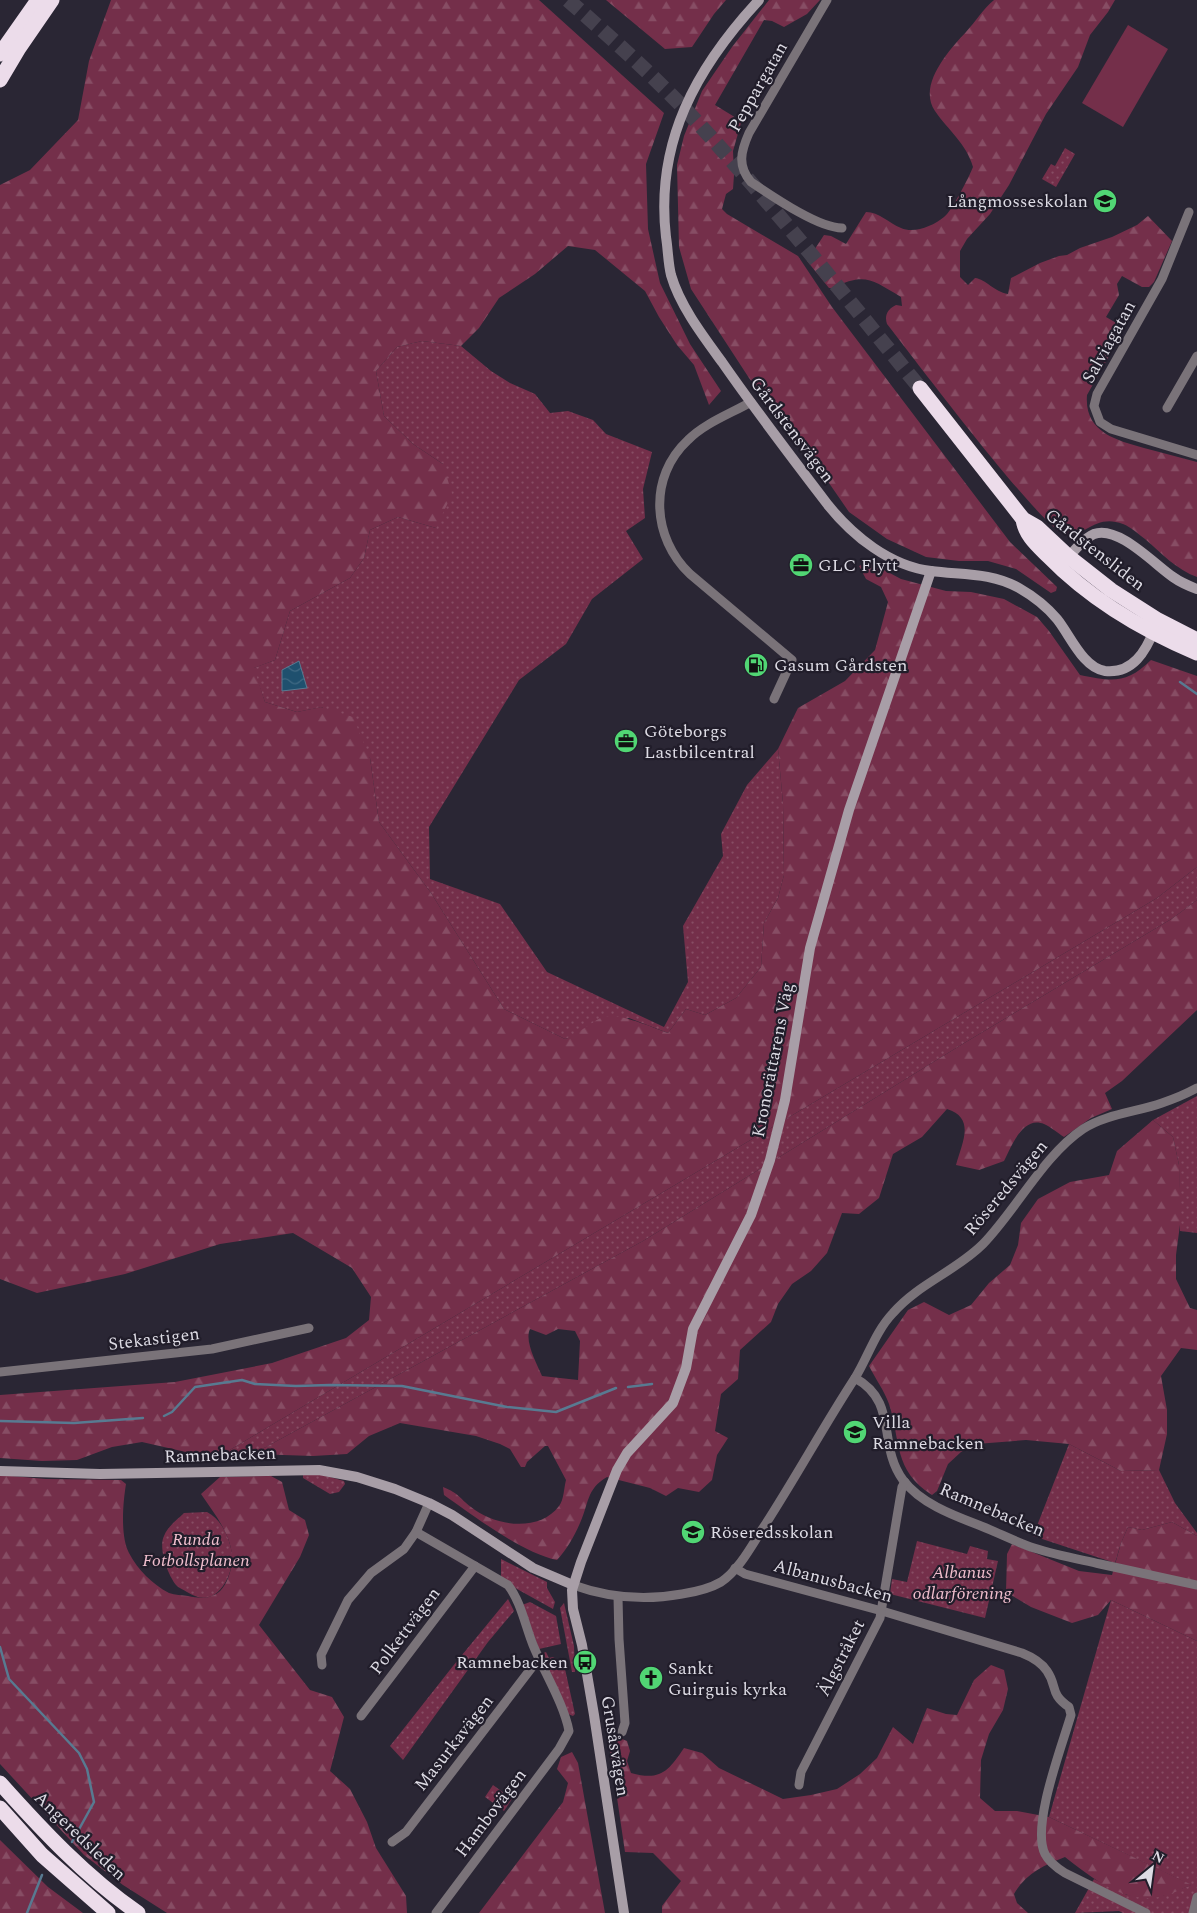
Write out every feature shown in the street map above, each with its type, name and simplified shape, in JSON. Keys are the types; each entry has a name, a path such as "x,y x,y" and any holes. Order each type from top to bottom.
{"highway":[{"path":"0,54 38,0"},
{"path":"0,80 19,48 52,0"},
{"name":"Gårdstensliden","path":"920,388 1022,520 1037,527 1064,562 1111,590 1156,626 1197,653"},
{"name":"Gårdstensliden","path":"1156,626 1197,640"},
{"name":"Angeredsleden","path":"0,1783 51,1838 118,1899 138,1913"},
{"path":"0,1808 42,1855 108,1913"}],"street":[{"name":"Gårdstensvägen","path":"759,0 723,42 691,92 668,155 664,199 671,274 679,294 702,334 843,524 863,540 894,559 910,566 930,571 983,575 1000,579 1018,587 1057,619 1090,664 1104,671 1124,669 1132,665 1145,652 1156,626"},
{"name":"Peppargatan","path":"827,0 749,133 741,157 745,175 751,182 820,223 832,228 842,228"},
{"name":"Salviagatan","path":"1189,212 1162,279 1097,394 1094,406 1100,422 1111,429 1197,455"},
{"path":"1167,408 1197,356"},
{"path":"751,402 702,429 675,454 662,487 660,517 670,550 684,569 792,660 774,699"},
{"path":"1064,562 1089,537 1096,533 1108,532 1121,537 1174,578 1197,589"},
{"name":"Kronorättarens Väg","path":"573,1584 617,1470 627,1453 673,1403 686,1368 694,1328 751,1215 770,1160 785,1100 810,948 849,810 930,571"},
{"name":"Röseredsvägen","path":"855,1378 873,1341 893,1312 919,1289 951,1270 984,1243 1061,1148 1077,1133 1092,1124 1161,1104 1197,1088"},
{"name":"Stekastigen","path":"0,1372 212,1349 309,1328"},
{"name":"Ramnebacken","path":"0,1471 100,1474 319,1470 357,1477 395,1489 429,1503 452,1515 533,1568 573,1584 618,1597 637,1599 665,1597 704,1590 723,1581 736,1568 784,1495 855,1378 867,1385 879,1399 892,1462 905,1482 917,1494 936,1507 1033,1548 1197,1585"},
{"name":"Älgstråket","path":"799,1785 801,1772 882,1611 899,1503 902,1487 905,1482"},
{"path":"322,1665 321,1655 351,1595 371,1573 404,1549 416,1532 429,1503"},
{"path":"416,1532 508,1585 514,1593 540,1661"},
{"name":"Polkettvägen","path":"361,1716 475,1566"},
{"name":"Albanusbacken","path":"736,1568 745,1574 882,1611 1022,1653 1043,1666 1048,1672 1055,1693 1069,1707 1071,1715 1043,1810 1040,1828 1044,1854 1065,1873 1146,1913"},
{"name":"Grusåsvägen","path":"573,1584 573,1609 582,1645 591,1698 624,1913"},
{"path":"618,1597 625,1723 622,1732"},
{"name":"Hambovägen","path":"436,1913 560,1749 569,1731 540,1661"},
{"name":"Masurkavägen","path":"392,1842 406,1832 533,1666 540,1661"},
{"path":"1193,1913 1197,1897"}],"green space":[{"path":"111,0 539,0 664,113 646,164 648,229 660,283 690,344 721,391 709,405 694,365 677,345 645,291 595,250 568,246 535,274 499,298 479,328 461,346 422,341 397,347 376,371 384,416 413,444 443,464 452,494 436,528 398,517 370,530 364,558 350,578 290,611 275,660 254,668 265,702 297,712 321,707 353,717 370,758 379,822 431,893 504,1009 565,1039 599,1019 610,1016 636,1021 668,1033 686,1009 705,1015 736,998 761,967 764,923 778,898 784,875 783,803 778,749 798,708 845,681 875,650 888,602 881,587 866,579 859,566 869,562 901,579 946,591 971,592 1004,599 1037,617 1080,675 1101,679 1118,679 1134,674 1151,660 1197,676 1197,867 1157,898 223,1454 199,1455 142,1442 112,1447 77,1460 42,1461 0,1458 0,1395 175,1382 272,1363 346,1338 369,1320 371,1297 352,1268 293,1233 220,1244 125,1274 37,1293 0,1279 0,185 30,170 78,120 89,61"},
{"path":"606,0 726,0 714,14 692,47 665,49"},
{"path":"769,0 820,0 807,14 784,27 772,21 764,20 715,105 741,123 733,151 733,189 726,194 722,209 727,214 798,256 832,307 1010,542 1057,587 1056,591 1051,593 1016,569 988,561 959,561 926,557 887,539 849,512 820,470 749,378 691,289 679,247 677,165 684,136 702,91 732,47"},
{"path":"994,0 1115,0 1090,35 1078,67 1046,114 1009,185 990,214 967,239 960,251 960,277 968,285 975,278 998,291 1008,294 1011,278 1040,263 1067,255 1080,248 1112,237 1137,225 1148,216 1172,241 1154,282 1149,287 1142,287 1122,276 1117,284 1119,295 1106,317 1125,328 1087,395 1087,408 1096,426 1123,442 1197,462 1197,577 1176,566 1145,539 1123,524 1105,521 1072,535 1066,535 1053,526 1005,474 887,324 886,315 889,310 896,305 902,306 901,297 875,282 861,279 829,288 807,261 824,235 831,236 846,244 866,212 880,216 906,230 917,230 944,217 951,209 973,167 966,151 935,111 931,101 930,90 933,79 944,58"},
{"path":"1128,25 1168,49 1123,127 1082,103"},
{"path":"1065,148 1075,154 1056,187 1042,179 1051,164 1055,166"},
{"path":"422,341 461,346 491,371 510,383 535,394 550,413 568,411 593,420 606,434 652,452 643,489 645,518 626,531 643,559 592,599 566,644 519,680 429,827 430,879 500,904 547,972 664,1027 688,982 683,926 723,856 721,834 747,785 778,749 783,803 784,875 778,898 764,923 761,967 736,998 705,1015 686,1009 668,1033 629,1018 565,1039 504,1009 431,893 379,822 370,758 322,707 297,712 265,702 253,668 275,660 290,611 350,578 364,558 370,530 398,517 436,528 443,464 413,444 384,416 376,371 397,347"},
{"path":"1197,867 1197,900 1173,918 961,1045 643,1241 253,1454 223,1454 1157,898"},
{"path":"1197,900 1197,1010 1122,1081 1105,1093 1112,1109 1091,1118 1064,1137 1052,1128 1037,1122 1024,1128 1014,1141 1004,1161 979,1170 956,1165 965,1132 964,1125 956,1113 947,1109 922,1137 893,1154 879,1198 859,1214 842,1213 827,1253 811,1271 792,1284 778,1304 771,1322 740,1350 738,1379 721,1394 715,1431 728,1438 717,1455 712,1480 699,1492 678,1488 666,1496 650,1488 607,1477 595,1487 589,1497 575,1533 557,1560 529,1550 499,1533 444,1495 443,1487 449,1489 481,1514 492,1519 516,1524 540,1520 550,1515 561,1503 566,1480 548,1446 545,1446 527,1462 525,1467 521,1467 510,1449 500,1444 476,1436 400,1423 369,1436 347,1454 313,1456 253,1454 643,1241 961,1045 1173,918","holes":["530,1329 546,1335 558,1329 575,1331 580,1341 578,1380 542,1376 532,1352 529,1340"]},
{"path":"1197,1096 1197,1233 1180,1231 1179,1165 1173,1137 1153,1120"},
{"path":"1153,1120 1173,1137 1179,1165 1181,1217 1176,1255 1176,1279 1190,1308 1197,1310 1197,1350 1181,1348 1161,1376 1167,1410 1167,1434 1159,1470 1121,1471 1069,1444 1026,1440 976,1444 961,1452 948,1464 937,1491 932,1495 919,1485 904,1465 889,1404 869,1366 908,1310 924,1302 949,1315 971,1305 989,1283 1010,1265 1018,1245 1021,1223 1038,1199 1070,1182 1109,1175 1117,1151"},
{"path":"1069,1444 1121,1471 1159,1470 1175,1503 1197,1533 1197,1536 1172,1522 1142,1530 1128,1527 1115,1563 1033,1536"},
{"path":"0,1475 46,1479 121,1480 126,1484 123,1509 124,1538 129,1553 141,1571 151,1581 169,1593 201,1598 219,1592 226,1583 230,1572 232,1555 224,1530 201,1494 220,1477 271,1476 282,1482 289,1510 305,1520 309,1535 300,1557 259,1625 310,1690 332,1697 344,1717 330,1771 350,1789 367,1822 376,1848 406,1896 407,1913 167,1913 123,1885 84,1855 0,1764"},
{"path":"303,1475 323,1475 344,1481 345,1484 339,1492 330,1494 303,1478"},
{"name":"Runda Fotbollsplanen","path":"207,1512 221,1524 227,1535 231,1547 232,1561 225,1583 213,1596 203,1598 178,1587 167,1569 162,1541 168,1529 184,1513"},
{"path":"1172,1522 1197,1536 1197,1641 1111,1600 1098,1615 1072,1623 1031,1607 1006,1592 1007,1554 1012,1544 1079,1571 1112,1575 1121,1543 1128,1527 1142,1530"},
{"name":"Albanus odlarförening","path":"917,1541 967,1554 970,1546 988,1551 987,1559 998,1561 985,1618 890,1594 892,1579 907,1582"},
{"path":"501,1559 547,1582 547,1588 555,1602 553,1609 517,1589 501,1577"},
{"path":"508,1599 514,1611 488,1642 403,1760 390,1746"},
{"path":"1111,1600 1197,1641 1197,1913 1123,1913 1119,1911 1075,1913 1094,1879 1127,1895 1162,1896 1191,1885 1049,1817"},
{"path":"530,1602 556,1616 561,1644 539,1649 522,1605"},
{"path":"564,1603 574,1646 575,1672 572,1672 560,1608"},
{"path":"546,1652 549,1658 553,1657 563,1660 575,1714 573,1716 568,1714 541,1654"},
{"path":"991,1665 1004,1670 1008,1689 1003,1710 989,1734 981,1760 980,1798 995,1811 1017,1811 1049,1817 1192,1885 1163,1896 1150,1898 1136,1897 1123,1894 1098,1881 1065,1857 1036,1871 1018,1887 1014,1894 1017,1903 1028,1913 662,1913 662,1906 681,1881 653,1853 625,1852 610,1750 617,1737 627,1741 630,1751 627,1761 631,1773 649,1776 656,1775 668,1769 684,1748 702,1753 719,1768 783,1799 811,1795 837,1789 860,1774 877,1758 893,1727 913,1744 927,1708 946,1714 957,1715 974,1680"},
{"path":"572,1752 578,1763 605,1913 479,1913 563,1802 568,1783 557,1769 561,1757"},
{"path":"493,1785 512,1799 504,1811 485,1797"},
{"path":"0,1840 48,1887 83,1913 0,1913"}],"water":[{"path":"299,661 307,688 282,691 282,670"}],"waterway":[{"path":"1180,682 1197,694"},
{"path":"164,1416 172,1412 195,1387 242,1380 255,1384 296,1386 402,1386 507,1407 556,1412 616,1388"},
{"path":"628,1387 652,1384"},
{"path":"0,1421 74,1423 143,1418"},
{"path":"0,1647 9,1679 79,1753 87,1769 94,1802 72,1842"},
{"path":"27,1913 42,1875"}],"tunnel":[{"path":"568,0 622,48 691,115 788,227 920,388"}],"place":[{"name":"Långmosseskolan","path":"1105,201"},
{"name":"GLC Flytt","path":"801,565"},
{"name":"Gasum Gårdsten","path":"756,665"},
{"name":"Göteborgs Lastbilcentral","path":"626,741"},
{"name":"Villa Ramnebacken","path":"855,1432"},
{"name":"Röseredsskolan","path":"693,1532"},
{"name":"Ramnebacken","path":"585,1662"},
{"name":"Sankt Guirguis kyrka","path":"651,1678"}]}
